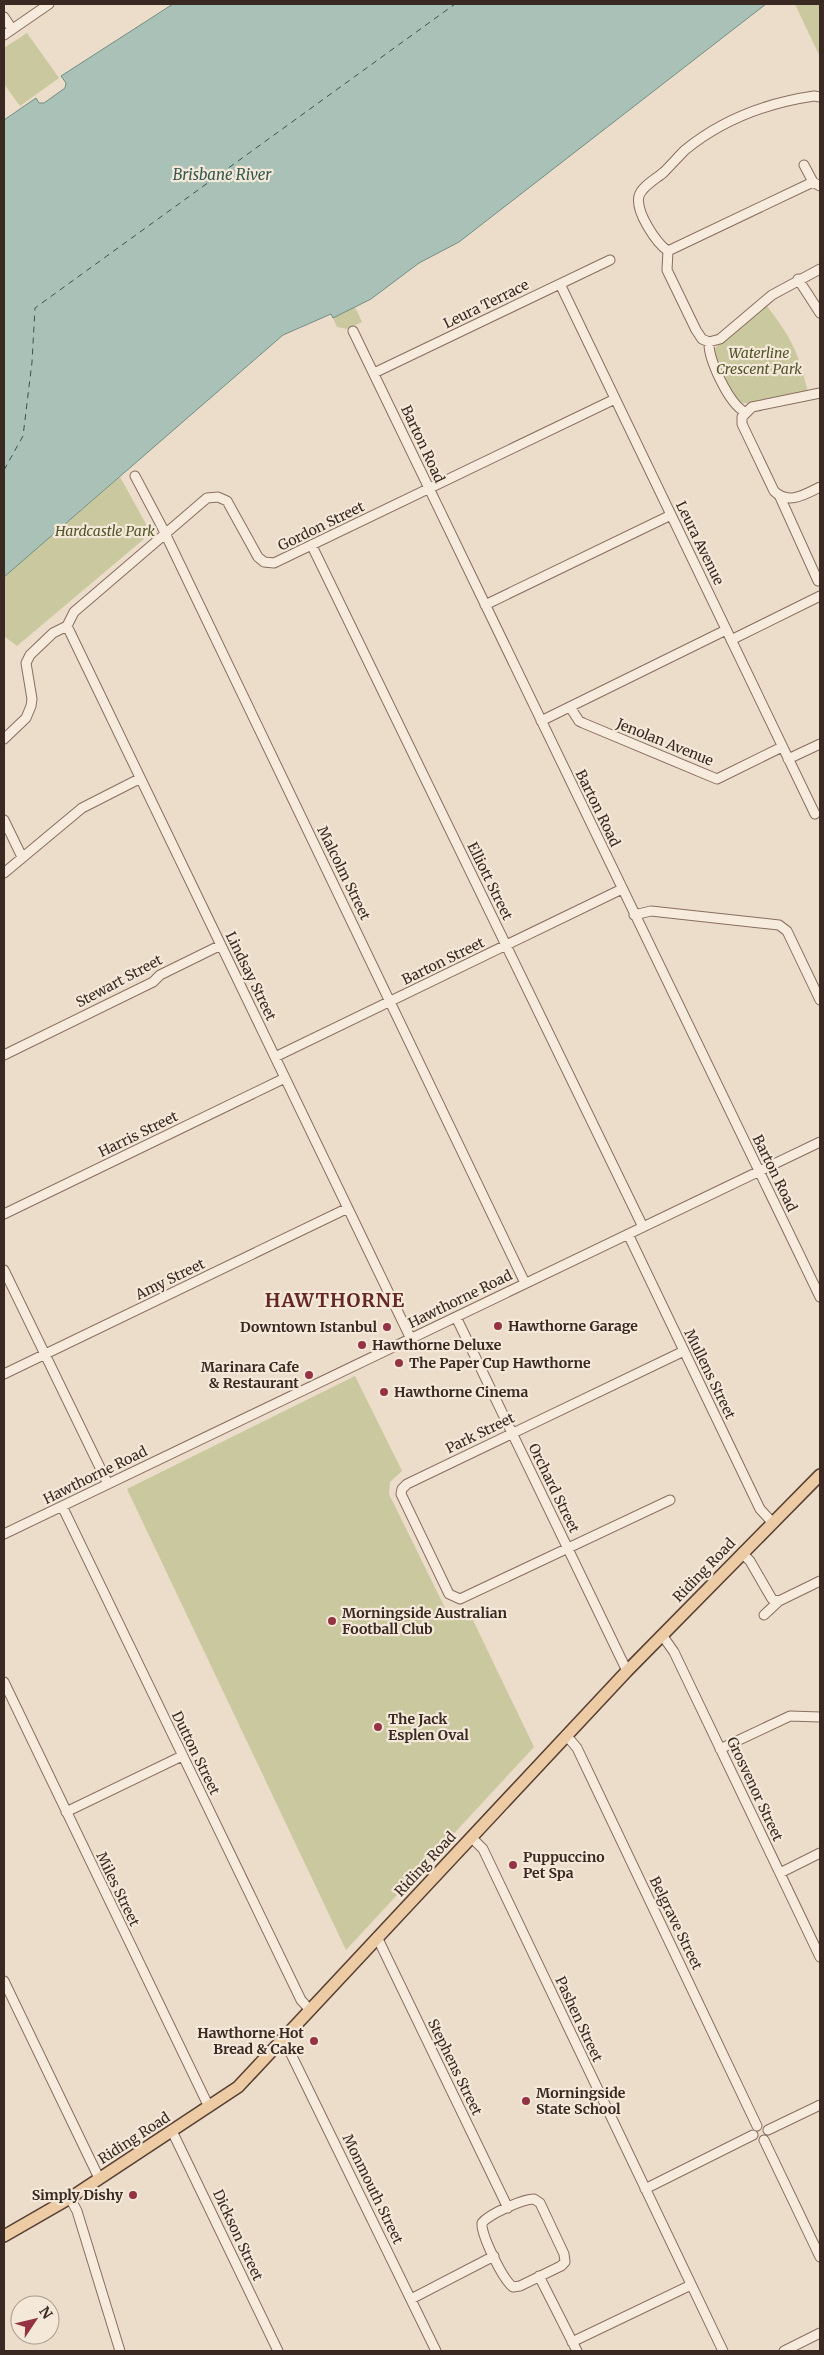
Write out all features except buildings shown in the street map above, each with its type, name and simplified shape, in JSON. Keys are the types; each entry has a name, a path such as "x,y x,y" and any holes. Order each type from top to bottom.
{"main road":[{"name":"Riding Road","path":"4,2236 70,2198 238,2087 566,1735 820,1475"},
{"name":"Riding Road","path":"4,2229 16,2229"}],"street":[{"path":"4,35 49,4"},
{"path":"4,17 12,29"},
{"path":"820,97 814,96 789,100 738,116 710,131 647,186 640,194 638,201 655,239 668,252 667,270 696,330 702,339 709,342 720,339 772,295 798,279 820,269"},
{"path":"668,252 816,184 804,165"},
{"name":"Leura Terrace","path":"374,373 610,260"},
{"path":"798,279 820,313"},
{"name":"Leura Avenue","path":"560,284 814,814"},
{"name":"Barton Road","path":"353,331 820,1296"},
{"path":"709,342 710,356 733,403 745,412"},
{"path":"818,581 780,497 774,491 742,424 742,417 752,407 820,393"},
{"name":"Gordon Street","path":"4,739 26,718 31,706 32,699 26,663 30,655 53,633 67,626 74,612 207,498 218,497 230,504 255,552 264,562 279,562 615,399"},
{"name":"Malcolm Street","path":"135,476 165,534 525,1284"},
{"path":"780,497 789,499 802,496 820,487"},
{"path":"485,605 671,516"},
{"name":"Elliott Street","path":"312,546 643,1227"},
{"path":"731,640 820,596"},
{"name":"Lindsay Street","path":"67,626 410,1339"},
{"path":"541,720 726,630"},
{"name":"Jenolan Avenue","path":"570,707 583,723 717,778 782,747"},
{"path":"788,759 820,744"},
{"path":"4,873 82,808 140,779"},
{"path":"4,820 22,857"},
{"name":"Barton Street","path":"275,1057 622,889"},
{"path":"634,915 651,910 779,925 787,931 820,1000"},
{"name":"Stewart Street","path":"4,1055 153,982 160,975 221,945"},
{"name":"Harris Street","path":"4,1214 285,1078"},
{"name":"Hawthorne Road","path":"4,1534 820,1142"},
{"name":"Amy Street","path":"4,1374 348,1208"},
{"name":"Mullens Street","path":"628,1234 760,1509 772,1522"},
{"path":"4,1270 108,1484"},
{"name":"Orchard Street","path":"456,1317 627,1671"},
{"name":"Park Street","path":"568,1549 466,1598 456,1598 448,1594 402,1494 402,1489 407,1484 684,1351"},
{"path":"568,1549 670,1500"},
{"name":"Dutton Street","path":"62,1506 301,2000 310,2010"},
{"path":"742,1553 750,1561 767,1595 779,1601"},
{"path":"764,1615 779,1601 820,1581"},
{"name":"Grosvenor Street","path":"662,1635 674,1652 820,1957"},
{"name":"Miles Street","path":"4,1682 208,2107"},
{"path":"720,1749 790,1716 820,1717"},
{"name":"Belgrave Street","path":"566,1735 577,1748 758,2126"},
{"path":"66,1812 182,1756"},
{"name":"Pashen Street","path":"471,1837 483,1849 645,2190 724,2351"},
{"path":"780,1873 820,1853"},
{"name":"Stephens Street","path":"378,1937 508,2208"},
{"path":"4,1981 100,2178"},
{"name":"Monmouth Street","path":"280,2042 291,2054 436,2351"},
{"path":"768,2130 820,2105"},
{"path":"645,2190 753,2135 753,2131 758,2126 762,2125 768,2130"},
{"path":"764,2140 768,2137 768,2130"},
{"name":"Dickson Street","path":"172,2131 278,2351"},
{"path":"753,2135 759,2140 764,2140"},
{"path":"764,2140 820,2257"},
{"path":"70,2198 77,2211 120,2351"},
{"path":"531,2199 538,2201 564,2254 564,2265 520,2286 513,2287 506,2280 494,2256 484,2233 482,2223 488,2217 531,2199"},
{"path":"411,2299 494,2256"},
{"path":"540,2276 576,2351"},
{"path":"572,2342 691,2285"},
{"path":"784,2351 820,2333"}],"green space":[{"path":"795,4 820,4 820,57"},
{"path":"27,33 59,78 20,106 4,84 4,48"},
{"name":"Waterline Crescent Park","path":"766,305 793,346 808,392 749,404 735,401 712,353 716,347"},
{"path":"355,307 362,322 347,329 337,327 333,318"},
{"name":"Hardcastle Park","path":"120,477 151,533 17,646 4,636 4,577"},
{"path":"355,1376 402,1471 390,1482 389,1494 446,1610 461,1616 470,1614 534,1747 346,1950 127,1489"}],"water":[{"name":"Brisbane River","path":"173,4 766,4 459,242 419,263 371,299 333,318 331,314 283,335 4,577 4,120 36,98 39,103 44,103 65,88 66,83 61,76"}],"ferry route":[{"path":"4,470 23,436 32,362 35,308 455,4"}],"place":[{"name":"Hawthorne Garage","path":"498,1326"},
{"name":"Downtown Istanbul","path":"387,1327"},
{"name":"Hawthorne Deluxe","path":"362,1345"},
{"name":"The Paper Cup Hawthorne","path":"399,1363"},
{"name":"Marinara Cafe & Restaurant","path":"309,1375"},
{"name":"Hawthorne Cinema","path":"384,1392"},
{"name":"Morningside Australian Football Club","path":"332,1621"},
{"name":"The Jack Esplen Oval","path":"378,1727"},
{"name":"Puppuccino Pet Spa","path":"513,1865"},
{"name":"Hawthorne Hot Bread & Cake","path":"314,2041"},
{"name":"Morningside State School","path":"526,2101"},
{"name":"Simply Dishy","path":"133,2195"}],"district":[{"name":"HAWTHORNE","path":"335,1300"}]}
